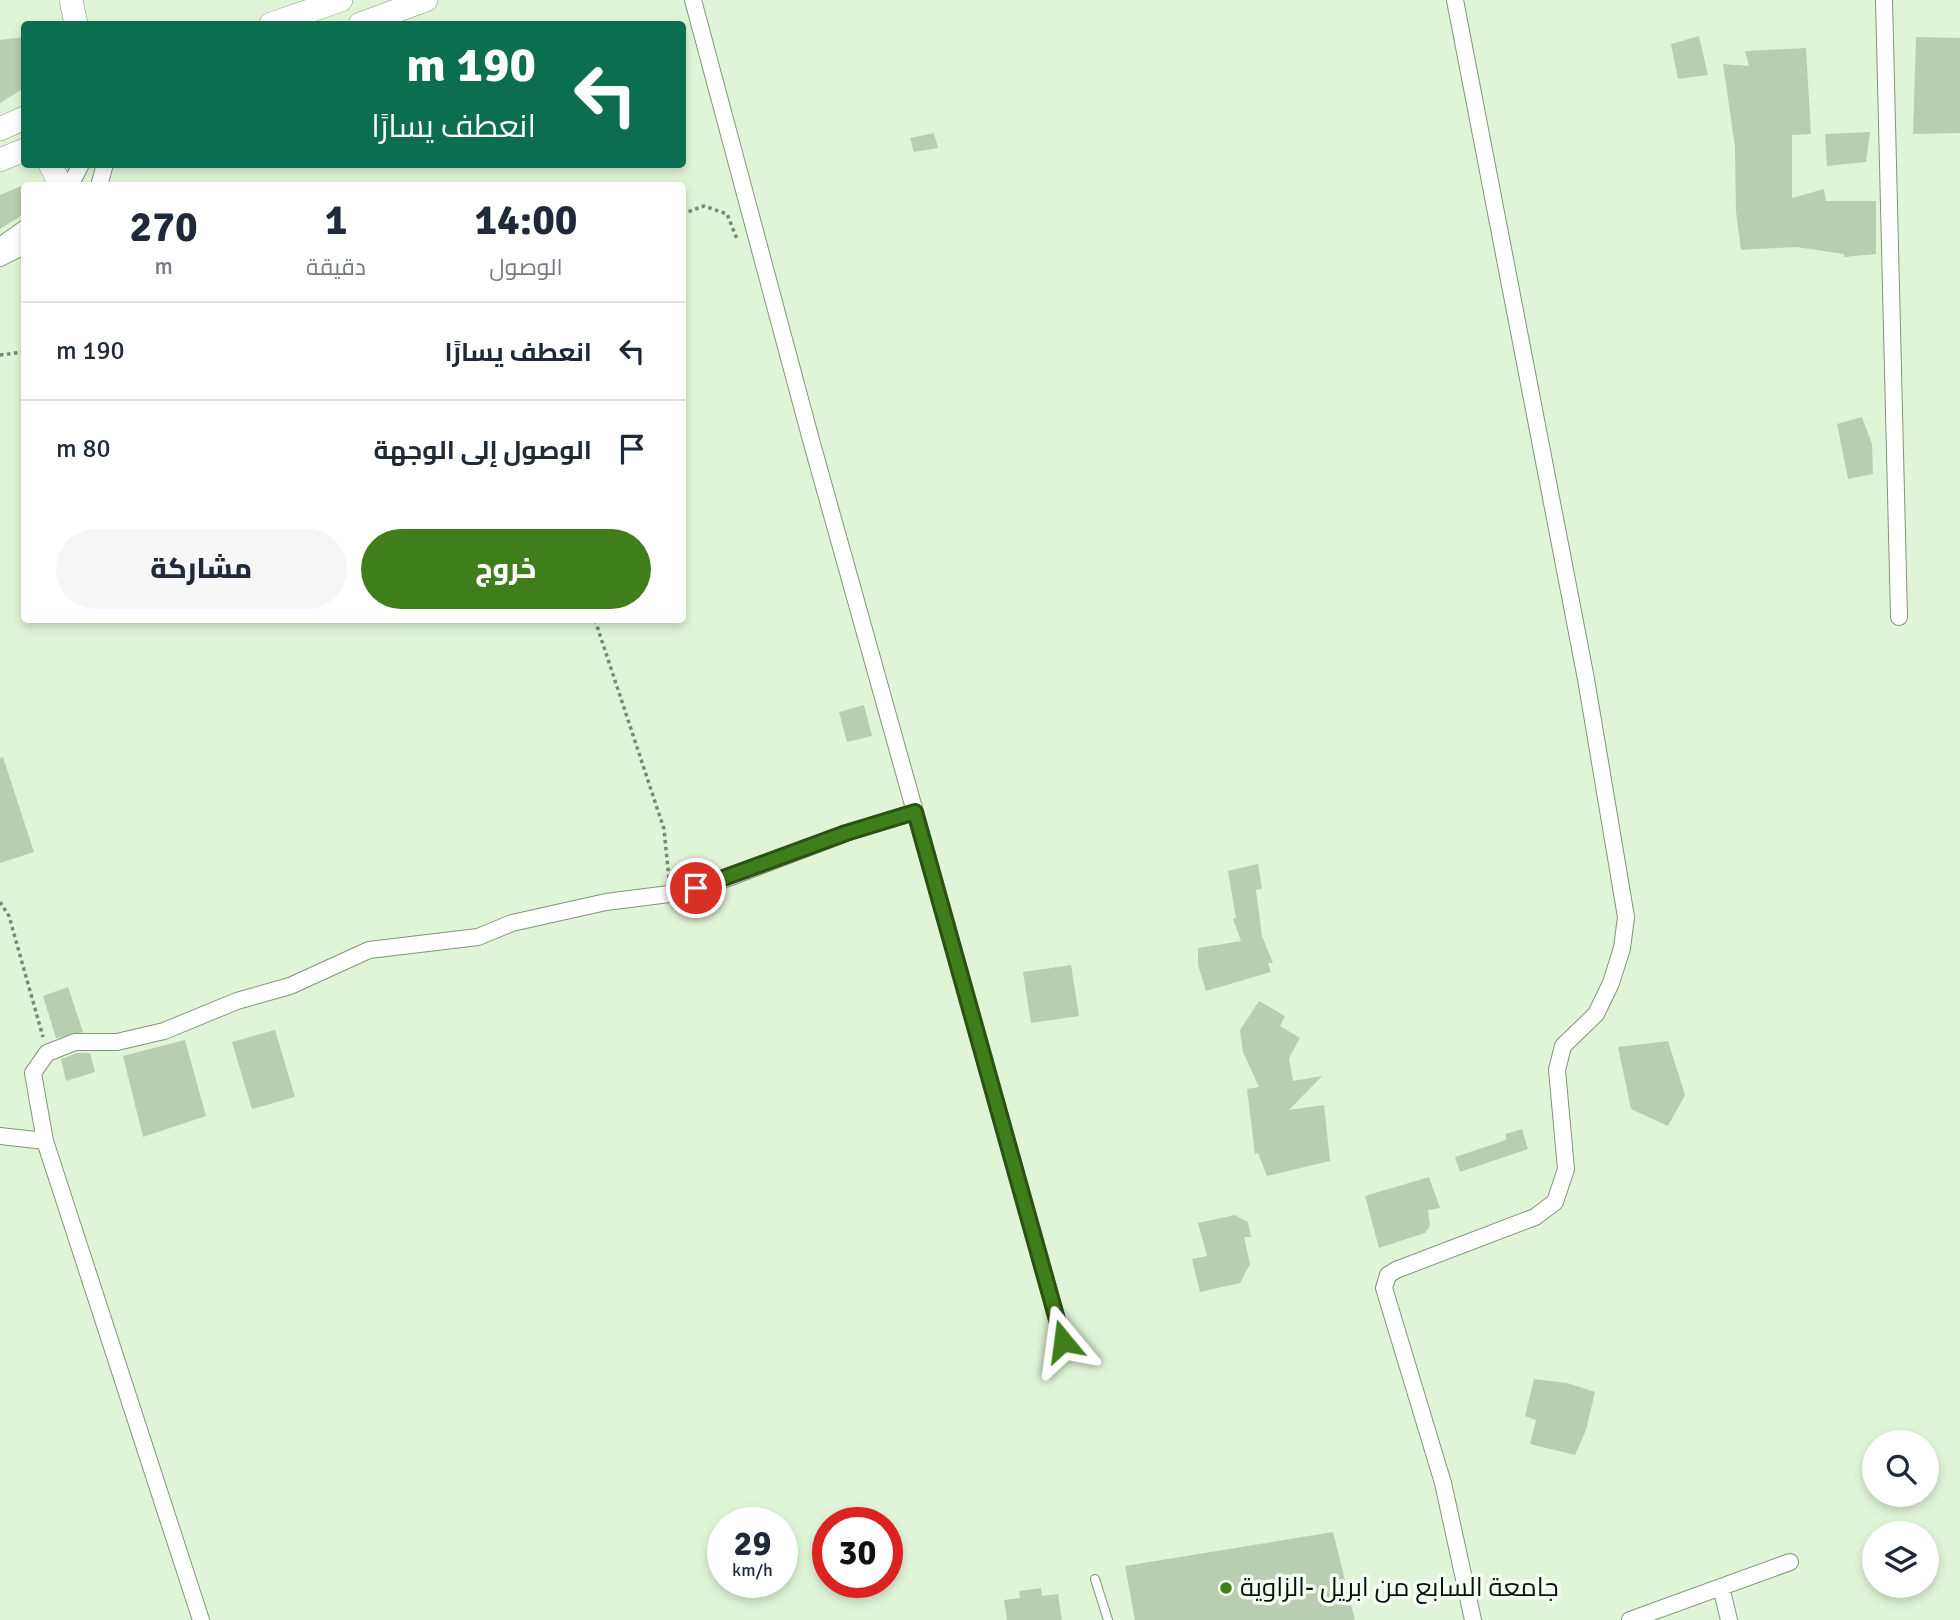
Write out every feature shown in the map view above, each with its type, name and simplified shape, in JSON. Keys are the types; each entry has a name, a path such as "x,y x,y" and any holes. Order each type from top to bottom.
{"street":[{"path":"71,0 75,21"},
{"path":"280,21 341,0"},
{"path":"368,21 426,0"},
{"path":"693,0 1063,1341"},
{"path":"1455,0 1586,679 1626,917 1622,948 1611,983 1596,1014 1563,1046 1557,1070 1566,1169 1555,1202 1535,1217 1396,1270 1388,1275 1384,1288 1443,1483 1473,1620"},
{"path":"1884,0 1899,617"},
{"path":"0,129 21,119"},
{"path":"0,160 21,151"},
{"path":"0,246 21,231"},
{"path":"0,258 21,248"},
{"path":"201,1620 45,1141 33,1073 47,1053 75,1042 117,1042 164,1031 237,1001 290,986 369,950 478,937 512,923 606,902 668,894 715,883 846,833 915,812"},
{"path":"0,1136 45,1141"},
{"path":"1630,1620 1790,1562"},
{"path":"1721,1587 1729,1620"}],"lane":[{"path":"1095,1579 1108,1620"}],"path":[{"path":"686,213 704,206 727,214 737,239"},
{"path":"0,355 21,352"},
{"path":"596,623 664,829 670,870 668,894"},
{"path":"0,902 9,915 47,1053"}],"building":[{"path":"1699,36 1708,75 1678,79 1671,44"},
{"path":"21,37 21,90 0,103 0,40"},
{"path":"1916,37 1960,38 1960,133 1913,134"},
{"path":"1806,48 1811,134 1792,135 1792,198 1824,189 1826,201 1876,201 1876,254 1844,257 1844,254 1796,247 1741,250 1736,212 1735,147 1723,64 1749,66 1745,51"},
{"path":"1870,132 1866,162 1827,166 1825,134"},
{"path":"934,133 938,148 914,152 910,138"},
{"path":"21,186 21,216 0,229 0,195"},
{"path":"1862,417 1872,444 1873,474 1848,479 1837,424"},
{"path":"864,705 872,736 847,742 839,712"},
{"path":"3,757 34,852 0,863 0,758"},
{"path":"1258,864 1262,889 1256,890 1262,936 1273,963 1268,963 1271,972 1206,991 1198,965 1198,948 1241,941 1233,919 1236,918 1228,871"},
{"path":"1071,965 1079,1016 1031,1023 1023,972"},
{"path":"68,987 83,1032 56,1038 43,996"},
{"path":"1259,1001 1285,1016 1280,1026 1300,1038 1289,1058 1293,1081 1322,1076 1289,1110 1324,1105 1330,1161 1267,1176 1258,1153 1255,1154 1247,1089 1259,1087 1243,1052 1240,1030"},
{"path":"275,1030 295,1097 252,1109 232,1042"},
{"path":"185,1040 206,1116 143,1137 123,1056"},
{"path":"1668,1041 1685,1095 1668,1126 1631,1109 1618,1047"},
{"path":"77,1053 90,1053 95,1072 66,1081 61,1059"},
{"path":"1522,1129 1528,1149 1460,1172 1455,1157 1506,1140 1506,1134"},
{"path":"1429,1177 1440,1208 1428,1210 1430,1226 1425,1233 1379,1248 1365,1196"},
{"path":"1235,1215 1248,1222 1251,1237 1244,1237 1250,1264 1240,1283 1200,1292 1192,1259 1207,1256 1198,1223"},
{"path":"1534,1379 1567,1383 1595,1392 1586,1430 1575,1455 1530,1444 1536,1420 1525,1416"},
{"path":"1333,1532 1355,1620 1135,1620 1125,1566"},
{"path":"1041,1588 1042,1596 1058,1594 1062,1620 1007,1620 1004,1600 1020,1598 1019,1591"}],"place":[{"name":"جامعة السابع من ابريل -الزاوية","path":"1226,1588"}],"route":[{"path":"696,888 846,833 915,812 1063,1341"}]}
